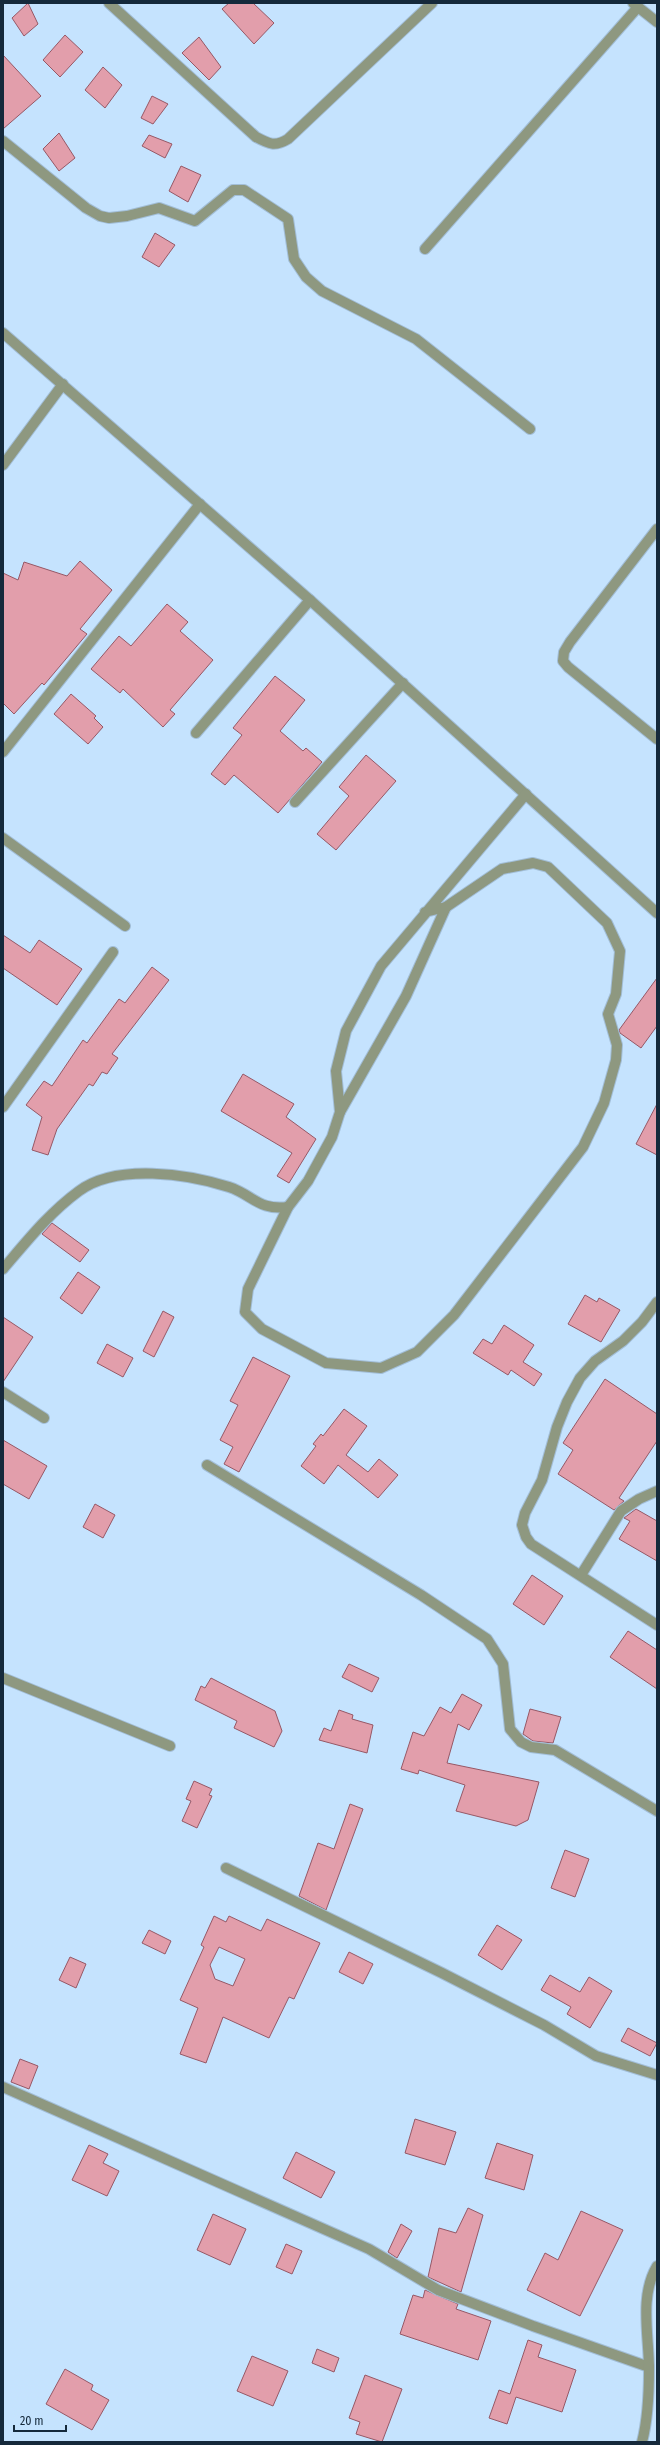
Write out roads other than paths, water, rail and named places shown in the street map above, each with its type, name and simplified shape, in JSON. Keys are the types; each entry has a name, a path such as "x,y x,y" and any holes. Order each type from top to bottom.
{"street":[{"path":"109,3 256,137 269,145 278,145 288,139 432,3"},
{"path":"425,249 636,5 657,22"},
{"path":"3,141 86,208 109,218 159,208 195,221 233,190 244,190 288,219 294,259 299,269 322,291 416,339 530,429"},
{"path":"3,333 310,600 657,913"},
{"path":"3,465 63,384"},
{"path":"3,752 200,504"},
{"path":"657,529 570,642 564,652 563,661 573,672 657,739"},
{"path":"196,733 310,600"},
{"path":"295,802 403,683"},
{"path":"340,1112 336,1071 346,1031 381,966 526,794"},
{"path":"3,838 125,926"},
{"path":"425,912 446,907 502,869 533,863 548,867 607,923 620,951 616,994 608,1014 617,1045 616,1060 604,1103 583,1147 454,1315 417,1352 381,1368 326,1364 262,1329 245,1312 248,1289 288,1207 308,1181 332,1137 340,1112 406,996 446,907"},
{"path":"3,1107 113,952"},
{"path":"3,1269 40,1225 80,1190 101,1179 146,1173 182,1174 231,1188 267,1208 288,1207"},
{"path":"657,1302 642,1322 596,1361 580,1378 557,1427 542,1480 525,1513 522,1525 526,1537 531,1544 657,1625"},
{"path":"3,1392 44,1418"},
{"path":"207,1464 421,1595 487,1639 503,1664 510,1728 521,1742 531,1747 555,1750 657,1811"},
{"path":"581,1575 621,1511 638,1499 657,1491"},
{"path":"3,1678 170,1746"},
{"path":"226,1868 442,1973 544,2026 596,2056 657,2075"},
{"path":"3,2087 369,2249 438,2290 533,2326 649,2367"},
{"path":"642,2442 649,2391 646,2307 648,2288 657,2266"}]}
